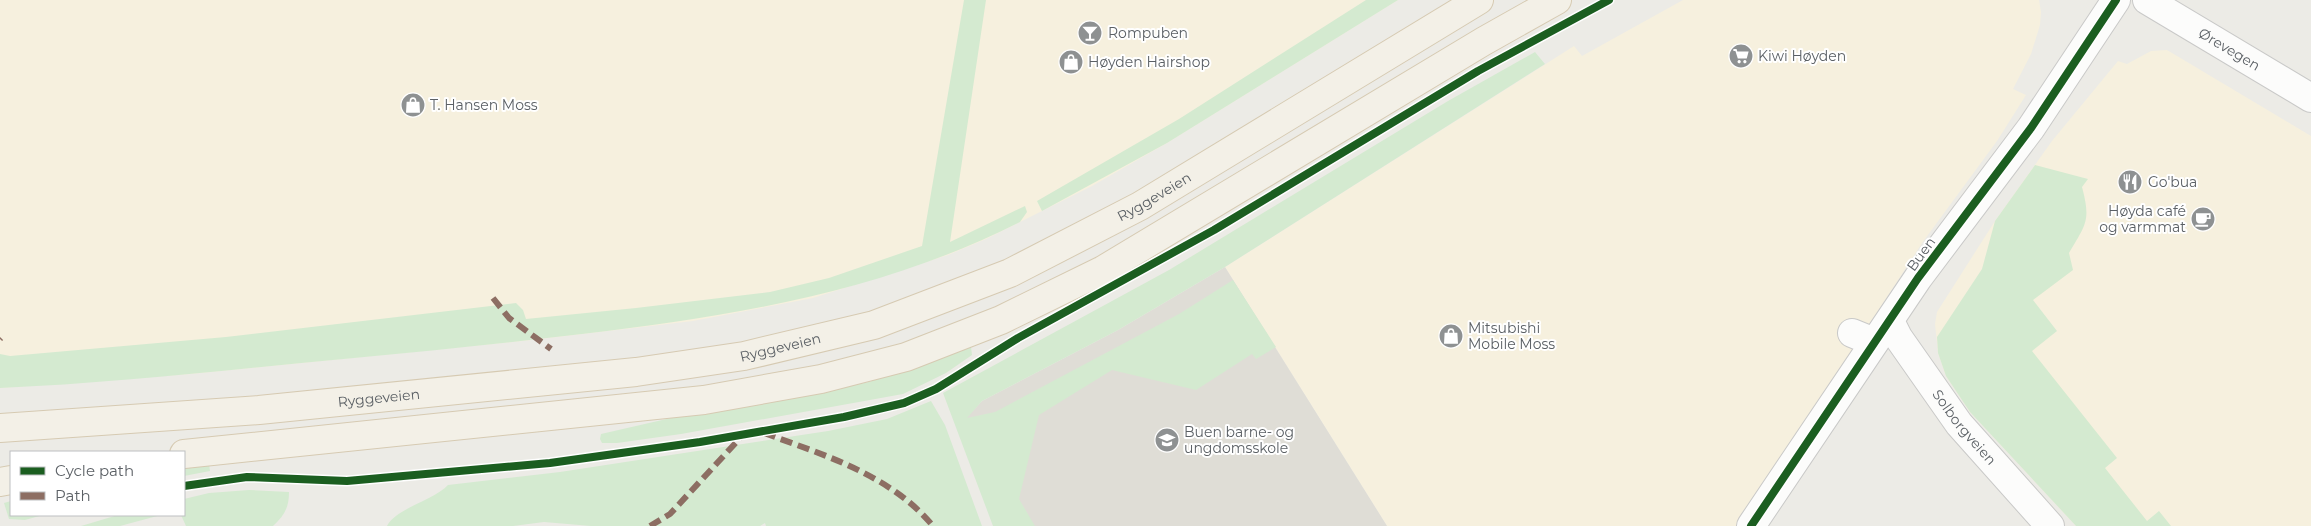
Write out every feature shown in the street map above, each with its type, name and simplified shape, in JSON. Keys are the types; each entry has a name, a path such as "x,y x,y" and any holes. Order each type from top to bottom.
{"main road":[{"name":"Ryggeveien","path":"0,428 259,410 636,372 744,356 874,325 1010,273 1140,206 1479,0"},
{"path":"185,454 704,400 821,379 906,357 1001,320 1103,270 1484,41 1557,0"}],"street":[{"name":"Buen","path":"1751,526 1780,485 1863,338 1890,321 1908,273 2031,128 2116,0"},
{"name":"Ørevegen","path":"2148,0 2311,98"},
{"name":"Solborgveien","path":"1890,321 1898,338 1959,424 2050,526"}],"shaded area":[{"path":"0,0 1398,0 1167,143 1092,186 986,239 948,255 813,298 693,321 523,341 191,374 0,388"},
{"path":"1683,0 2039,0 2041,12 2040,25 2031,54 2013,89 2026,95 1997,141 1922,243 1756,499 1736,526 1387,526 1225,267 1574,46 1582,56"},
{"path":"2167,50 2311,136 2311,526 2076,526 1970,412 1946,376 1938,353 1935,324 1937,312 1995,221 2052,141 2118,61 2127,64 2151,51"},
{"path":"1225,267 1387,526 1006,526 966,418 982,401 1118,330"}],"green space":[{"path":"964,0 986,0 950,242 1025,206 1027,212 1020,222 968,246 915,266 806,298 695,319 411,353 133,379 0,388 0,354 10,356 226,337 516,303 523,310 526,319 636,308 770,292 829,278 922,246"},
{"path":"1366,0 1398,0 1167,143 1042,211 1037,201 1179,119"},
{"path":"1535,52 1545,64 1225,267 1118,330 982,401 967,418 995,412 1179,314 1233,280 1276,347 1256,359 1252,354 1196,390 1112,370 1039,415 1019,499 1035,526 993,526 943,393 1169,270 1448,101"},
{"path":"2035,165 2088,179 2082,187 2086,208 2085,222 2069,253 2073,270 2033,300 2057,331 2032,351 2117,458 2105,468 2147,521 2159,511 2171,526 2076,526 1970,412 1946,376 1938,353 1937,337 1982,269 1995,221"},
{"path":"971,347 972,355 946,373 903,394 681,434 617,443 602,443 600,439 601,434 684,415 797,397 869,382"},
{"path":"931,401 945,425 982,526 766,526 765,523 760,526 591,526 544,522 513,526 387,526 398,514 433,496 448,485 560,472 828,431 887,419"},
{"path":"209,464 210,471 185,476 185,467"},
{"path":"249,490 289,492 285,511 273,526 186,526 181,516 185,516 185,499 209,493"},
{"path":"10,501 10,516 39,516 25,520 9,519 4,503"},
{"path":"115,516 157,516 120,526 81,526"}],"marked path":[{"path":"493,298 509,318 551,349"},
{"path":"764,433 833,459 877,480 916,508 933,526"},
{"path":"650,526 670,514 742,436"}],"cycle path":[{"path":"185,486 247,477 347,481 550,463 700,442 844,417 904,403 936,389 1018,338 1214,230 1478,71 1609,0"},
{"path":"1751,526 1918,278 2031,128 2116,0"}],"place":[{"name":"Rompuben","path":"1090,33"},
{"name":"Kiwi Høyden","path":"1741,56"},
{"name":"Høyden Hairshop","path":"1071,62"},
{"name":"T. Hansen Moss","path":"413,105"},
{"name":"Go'bua","path":"2130,182"},
{"name":"Høyda café og varmmat","path":"2203,219"},
{"name":"Mitsubishi Mobile Moss","path":"1451,336"},
{"name":"Buen barne- og ungdomsskole","path":"1167,440"}]}
